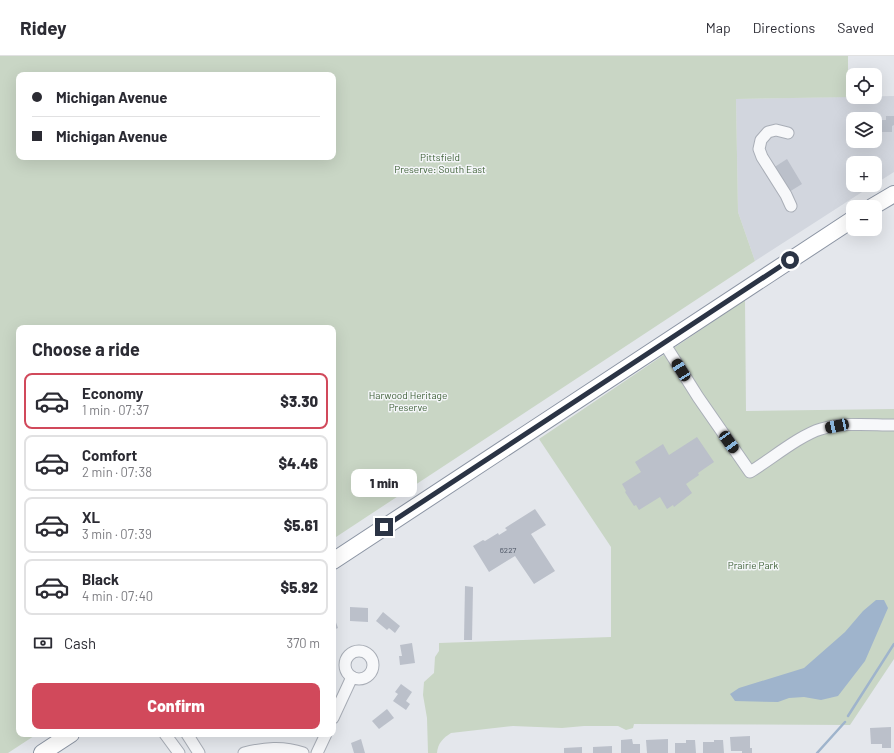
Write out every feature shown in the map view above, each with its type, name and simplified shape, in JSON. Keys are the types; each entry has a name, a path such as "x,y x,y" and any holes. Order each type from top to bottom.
{"highway":[{"path":"882,201 894,194"},
{"path":"882,205 894,204"},
{"path":"336,559 846,224"},
{"path":"42,753 66,737"}],"street":[{"path":"788,133 776,130 768,132 761,140 759,149 762,157 791,206"},
{"path":"664,343 698,397 750,472 804,437 820,429 837,426 894,425"},
{"path":"336,712 352,678"},
{"path":"167,737 179,753"},
{"path":"189,737 200,753"},
{"path":"317,753 325,737"},
{"path":"244,753 262,748 280,748 303,753"}],"shaded area":[{"path":"882,96 894,96 894,172 882,180 882,156 846,156 846,192 862,192 850,200 846,200 846,202 755,261 738,212 736,99 846,97 846,104 882,104"}],"green space":[{"path":"0,56 848,56 848,68 846,68 846,97 736,99 738,212 755,261 336,537 336,325 16,325 16,737 32,737 8,753 0,753"},
{"name":"Prairie Park","path":"745,300 746,411 894,409 894,659 850,725 634,724 633,728 626,730 618,726 584,726 562,728 513,726 451,733 441,741 438,746 437,753 428,753 427,718 423,695 424,682 434,673 435,657 439,651 439,643 611,637 611,547 539,439"}],"water":[{"path":"876,600 884,600 888,608 865,661 838,696 821,700 804,697 789,698 778,702 735,701 730,694 739,688 804,668 845,632 863,611"}],"building":[{"path":"886,116 894,116 892,132 882,132 882,120 886,120"},
{"path":"787,159 802,184 789,192 773,168"},
{"path":"697,437 714,462 698,473 699,475 686,484 692,493 674,507 673,505 667,509 660,497 639,510 636,505 634,506 622,484 641,472 635,462 663,444 669,455"},
{"path":"535,509 546,525 531,534 555,571 534,584 515,556 489,572 473,546 498,533 499,535 507,530 505,528"},
{"path":"465,586 473,587 472,640 464,640"},
{"path":"350,607 368,608 368,622 350,621"},
{"path":"383,612 400,626 395,633 389,628 387,630 376,621"},
{"path":"412,643 415,663 400,665 399,656 402,656 400,645"},
{"path":"401,684 412,692 406,701 410,704 406,710 393,701 398,694 395,692"},
{"path":"387,709 394,718 379,729 372,721"},
{"path":"891,727 891,748 882,748 882,744 871,744 870,728"},
{"path":"750,736 750,748 752,748 752,753 731,751 730,737"},
{"path":"361,739 365,753 354,753 351,743"},
{"path":"632,739 633,744 640,744 640,753 621,753 621,740"},
{"path":"668,739 668,753 647,753 646,740"},
{"path":"686,740 695,740 696,753 675,753 675,743 686,743"},
{"path":"714,740 723,740 724,753 703,753 703,742 714,742"},
{"path":"612,746 612,753 593,753 593,747"},
{"path":"582,747 582,753 564,753 564,748"}],"waterway":[{"path":"848,716 894,644"},
{"path":"817,753 845,722"}],"route":[{"path":"384,527 790,260"}],"park label":[{"name":"Pittsfield Preserve: South East","path":"440,162"},
{"name":"Harwood Heritage Preserve","path":"408,400"}]}
